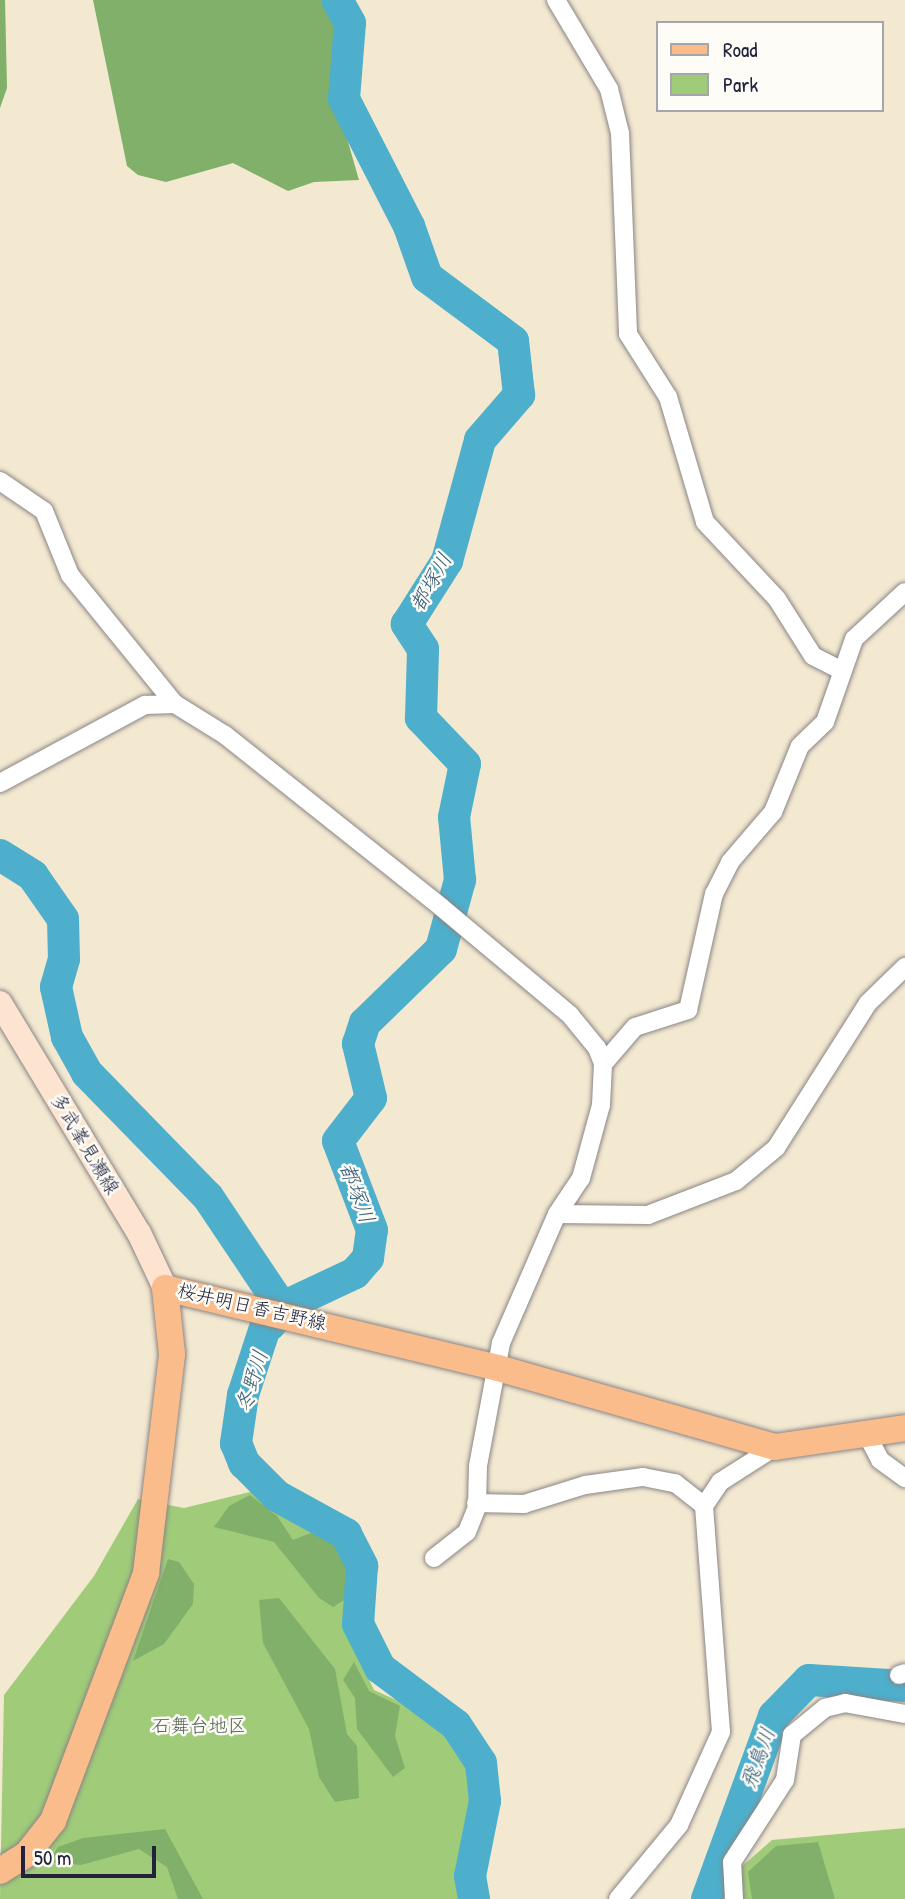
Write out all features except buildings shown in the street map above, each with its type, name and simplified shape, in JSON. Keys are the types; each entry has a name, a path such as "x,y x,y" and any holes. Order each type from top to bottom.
{"main road":[{"name":"多武峯見瀬線","path":"0,1003 139,1233 165,1287"},
{"name":"桜井明日香吉野線","path":"0,1871 27,1854 53,1821 146,1573 172,1354 165,1287 300,1316 498,1368 775,1447 868,1437 905,1428"}],"street":[{"path":"556,0 608,89 621,146 628,334 668,397 705,522 777,599 813,656 842,671"},
{"path":"0,481 44,512 70,575 175,704 225,735 570,1014 591,1038 603,1064 601,1105 581,1178 557,1214 512,1308 498,1368 476,1503 467,1532 434,1558"},
{"path":"603,1064 635,1027 688,1010 714,894 730,862 773,812 800,746 825,722 854,639 905,592"},
{"path":"0,783 145,705 175,704"},
{"path":"557,1214 648,1215 736,1181 776,1148 869,1003 905,967"},
{"path":"868,1437 880,1460 905,1478"},
{"path":"618,1899 678,1825 721,1732 704,1506 720,1482 775,1447"},
{"path":"476,1503 524,1504 585,1485 643,1477 675,1483 704,1506"},
{"path":"734,1899 732,1862 785,1780 792,1735 825,1708 845,1703 905,1714"}],"green space":[{"path":"0,0 5,0 7,88 0,108"},
{"path":"93,0 335,0 348,31 331,83 359,180 314,182 288,191 233,163 166,182 138,175 127,166"},
{"name":"石舞台地区","path":"254,1491 281,1511 331,1532 354,1560 349,1601 356,1652 374,1690 423,1712 452,1735 476,1768 477,1799 461,1874 464,1899 0,1899 4,1695 94,1576 138,1499 184,1508"},
{"path":"250,1495 277,1516 293,1540 316,1531 327,1535 349,1561 344,1600 333,1607 319,1598 274,1542 214,1527 229,1506"},
{"path":"168,1559 179,1562 194,1584 193,1604 164,1644 133,1661"},
{"path":"279,1598 335,1669 347,1734 357,1746 359,1798 335,1802 319,1777 309,1729 263,1643 259,1600"},
{"path":"354,1662 369,1691 400,1706 395,1736 405,1768 393,1777 357,1729 355,1698 343,1680"},
{"path":"905,1828 905,1899 743,1899 740,1868 772,1840"},
{"path":"165,1829 203,1899 178,1899 167,1867 139,1849 81,1865 49,1862 58,1847 83,1838"},
{"path":"818,1842 835,1899 752,1899 748,1872 776,1846"}],"waterway":[{"name":"都塚川","path":"270,1325 285,1306 355,1273 368,1258 372,1230 338,1141 371,1098 358,1044 365,1023 441,949 460,880 454,817 465,764 421,718 423,649 407,624 447,561 480,440 519,395 513,341 427,277 409,226 344,99 350,23 337,0"},
{"name":"冬野川","path":"0,855 33,876 63,919 64,959 56,987 67,1037 87,1073 208,1197 275,1297 243,1395 236,1443 244,1463 277,1496 346,1534 362,1566 358,1624 380,1668 456,1725 481,1763 485,1801 470,1876 474,1899"},
{"name":"飛鳥川","path":"707,1899 774,1716 809,1680 905,1686"}]}
